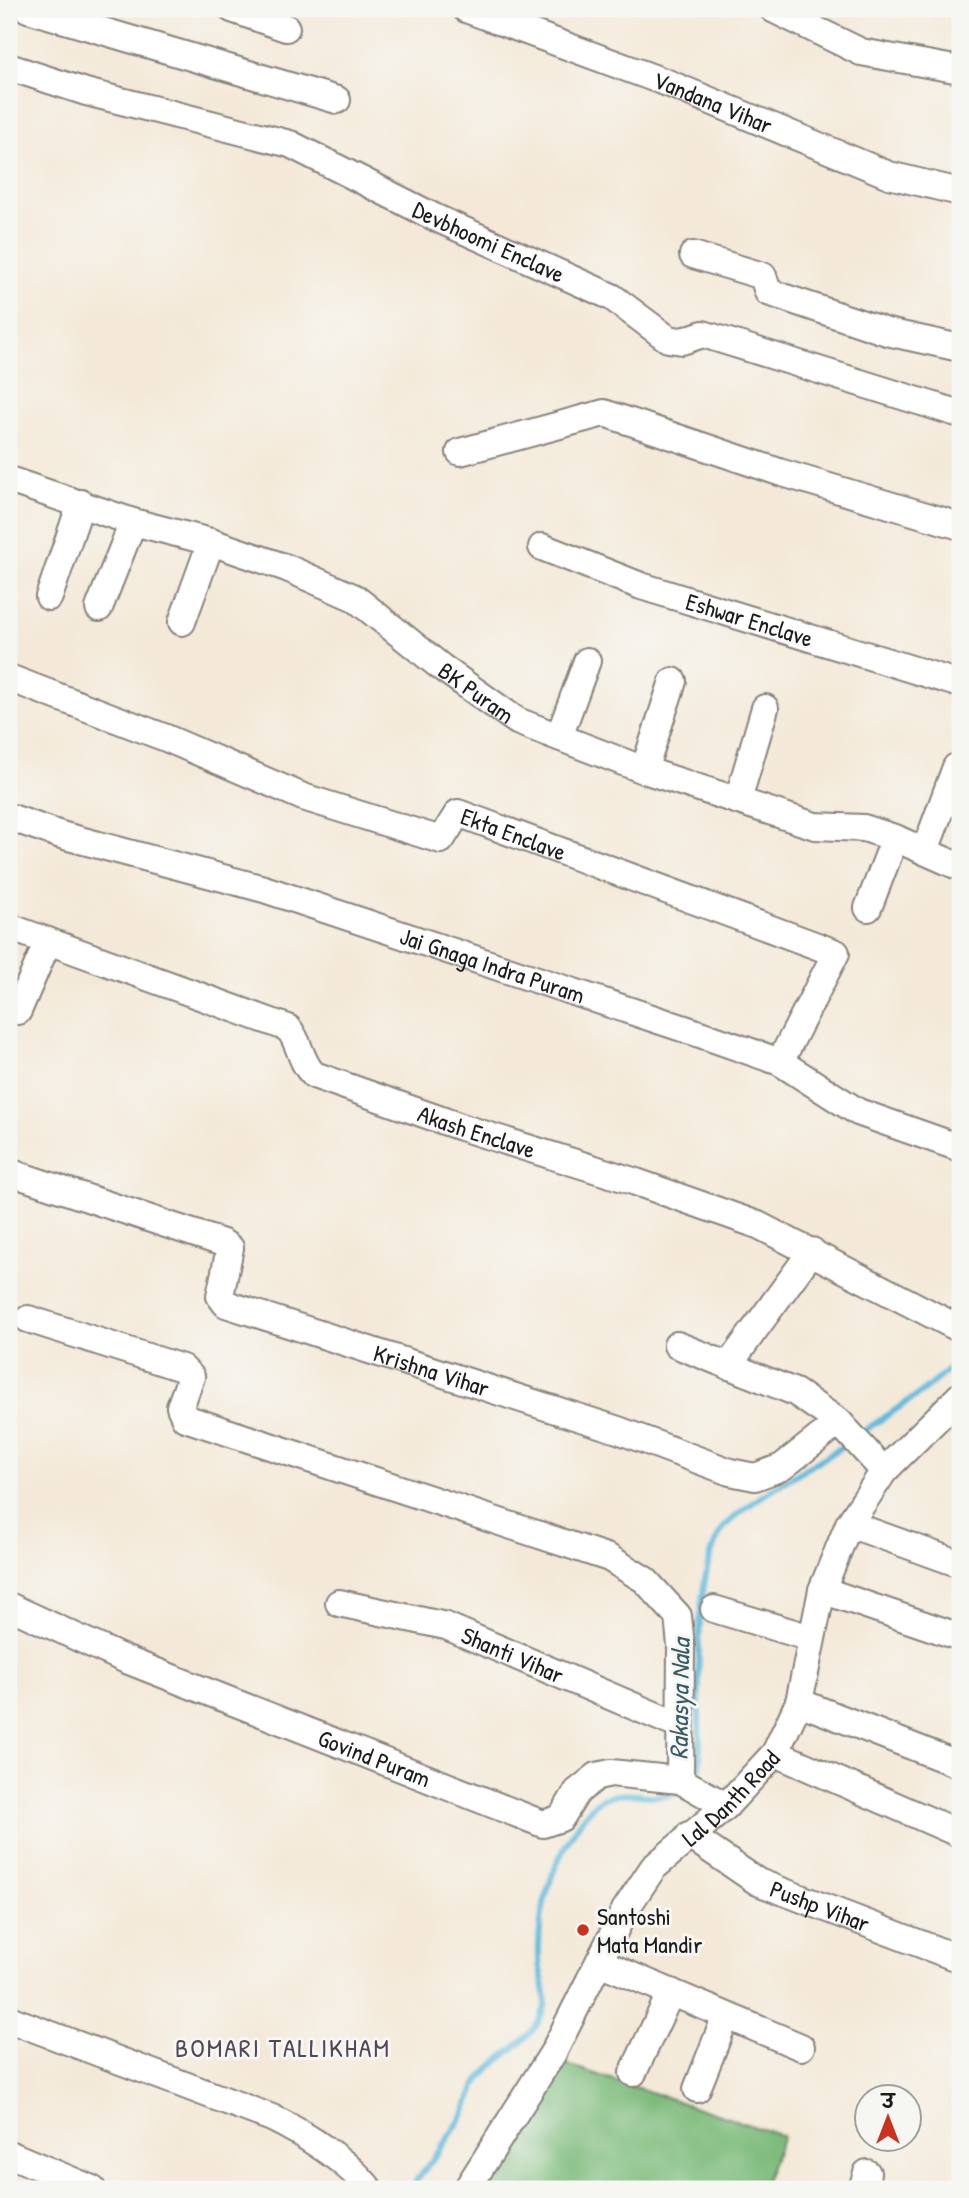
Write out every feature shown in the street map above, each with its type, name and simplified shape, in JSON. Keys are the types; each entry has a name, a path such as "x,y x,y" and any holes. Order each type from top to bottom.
{"street":[{"path":"28,9 337,100"},
{"path":"232,9 286,28"},
{"name":"Vandana Vihar","path":"466,9 670,84 890,175 960,192"},
{"path":"773,9 861,52 960,70"},
{"name":"Devbhoomi Enclave","path":"9,67 86,92 290,144 317,155 436,218 602,292 668,339 682,341 704,334 960,414"},
{"path":"693,255 763,276 768,292 887,332 960,348"},
{"path":"460,452 604,413 779,472 960,526"},
{"name":"BK Puram","path":"9,480 133,522 211,542 287,568 355,598 441,667 517,721 644,770 815,826 864,828 959,864"},
{"path":"49,597 81,503"},
{"path":"99,608 133,522"},
{"path":"182,622 211,542"},
{"name":"Eshwar Enclave","path":"542,547 642,586 960,684"},
{"path":"559,737 587,662"},
{"name":"Ekta Enclave","path":"9,678 166,738 303,797 441,840 458,813 836,953 780,1062"},
{"path":"644,770 673,681"},
{"path":"738,800 765,708"},
{"path":"925,851 956,767"},
{"name":"Jai Gnaga Indra Puram","path":"9,817 61,835 264,889 780,1062 858,1112 960,1148"},
{"path":"868,908 895,838"},
{"name":"Akash Enclave","path":"9,927 288,1028 296,1037 303,1065 314,1074 461,1127 746,1220 812,1251 960,1329"},
{"path":"18,1011 48,941"},
{"name":"Krishna Vihar","path":"9,1172 223,1243 230,1248 220,1296 226,1304 618,1430 730,1472 755,1477 782,1467 847,1431"},
{"path":"728,1366 812,1251"},
{"path":"29,1319 182,1368 191,1377 180,1408 185,1418 609,1558 645,1580 678,1616 681,1646 680,1726 690,1785"},
{"path":"677,1345 795,1392 847,1431 884,1471"},
{"name":"Lal Danth Road","path":"467,2189 553,2053 625,1910 653,1868 689,1835 726,1807 775,1753 799,1702 822,1590 849,1524 884,1471 958,1401"},
{"path":"849,1524 960,1564"},
{"path":"822,1590 960,1637"},
{"name":"Shanti Vihar","path":"339,1603 446,1626 680,1726"},
{"name":"Govind Puram","path":"9,1606 124,1659 543,1824 561,1818 577,1792 597,1776 611,1773 690,1785 726,1807"},
{"path":"714,1609 811,1638"},
{"path":"799,1702 960,1765"},
{"path":"775,1753 960,1834"},
{"name":"Pushp Vihar","path":"689,1835 758,1882 960,1959"},
{"path":"599,1962 801,2047"},
{"path":"633,2073 671,1992"},
{"path":"697,2088 726,2016"},
{"path":"9,2019 272,2118 304,2136 358,2177 369,2189"},
{"path":"9,2154 92,2189"}],"green space":[{"path":"565,2064 783,2136 762,2189 489,2189"}],"waterway":[{"name":"Rakasya Nala","path":"858,1435 922,1392 960,1360"},
{"name":"Rakasya Nala","path":"692,1778 700,1768 698,1676 702,1602 707,1569 716,1541 729,1522 743,1510 849,1442"},
{"name":"Rakasya Nala","path":"410,2189 457,2125 479,2081 534,2029 541,2018 546,2001 539,1959 541,1918 551,1878 579,1823 592,1807 602,1799 614,1795 664,1796 683,1789"}],"place":[{"name":"Santoshi Mata Mandir","path":"583,1930"}],"district":[{"name":"BOMARI TALLIKHAM","path":"283,2047"}]}
